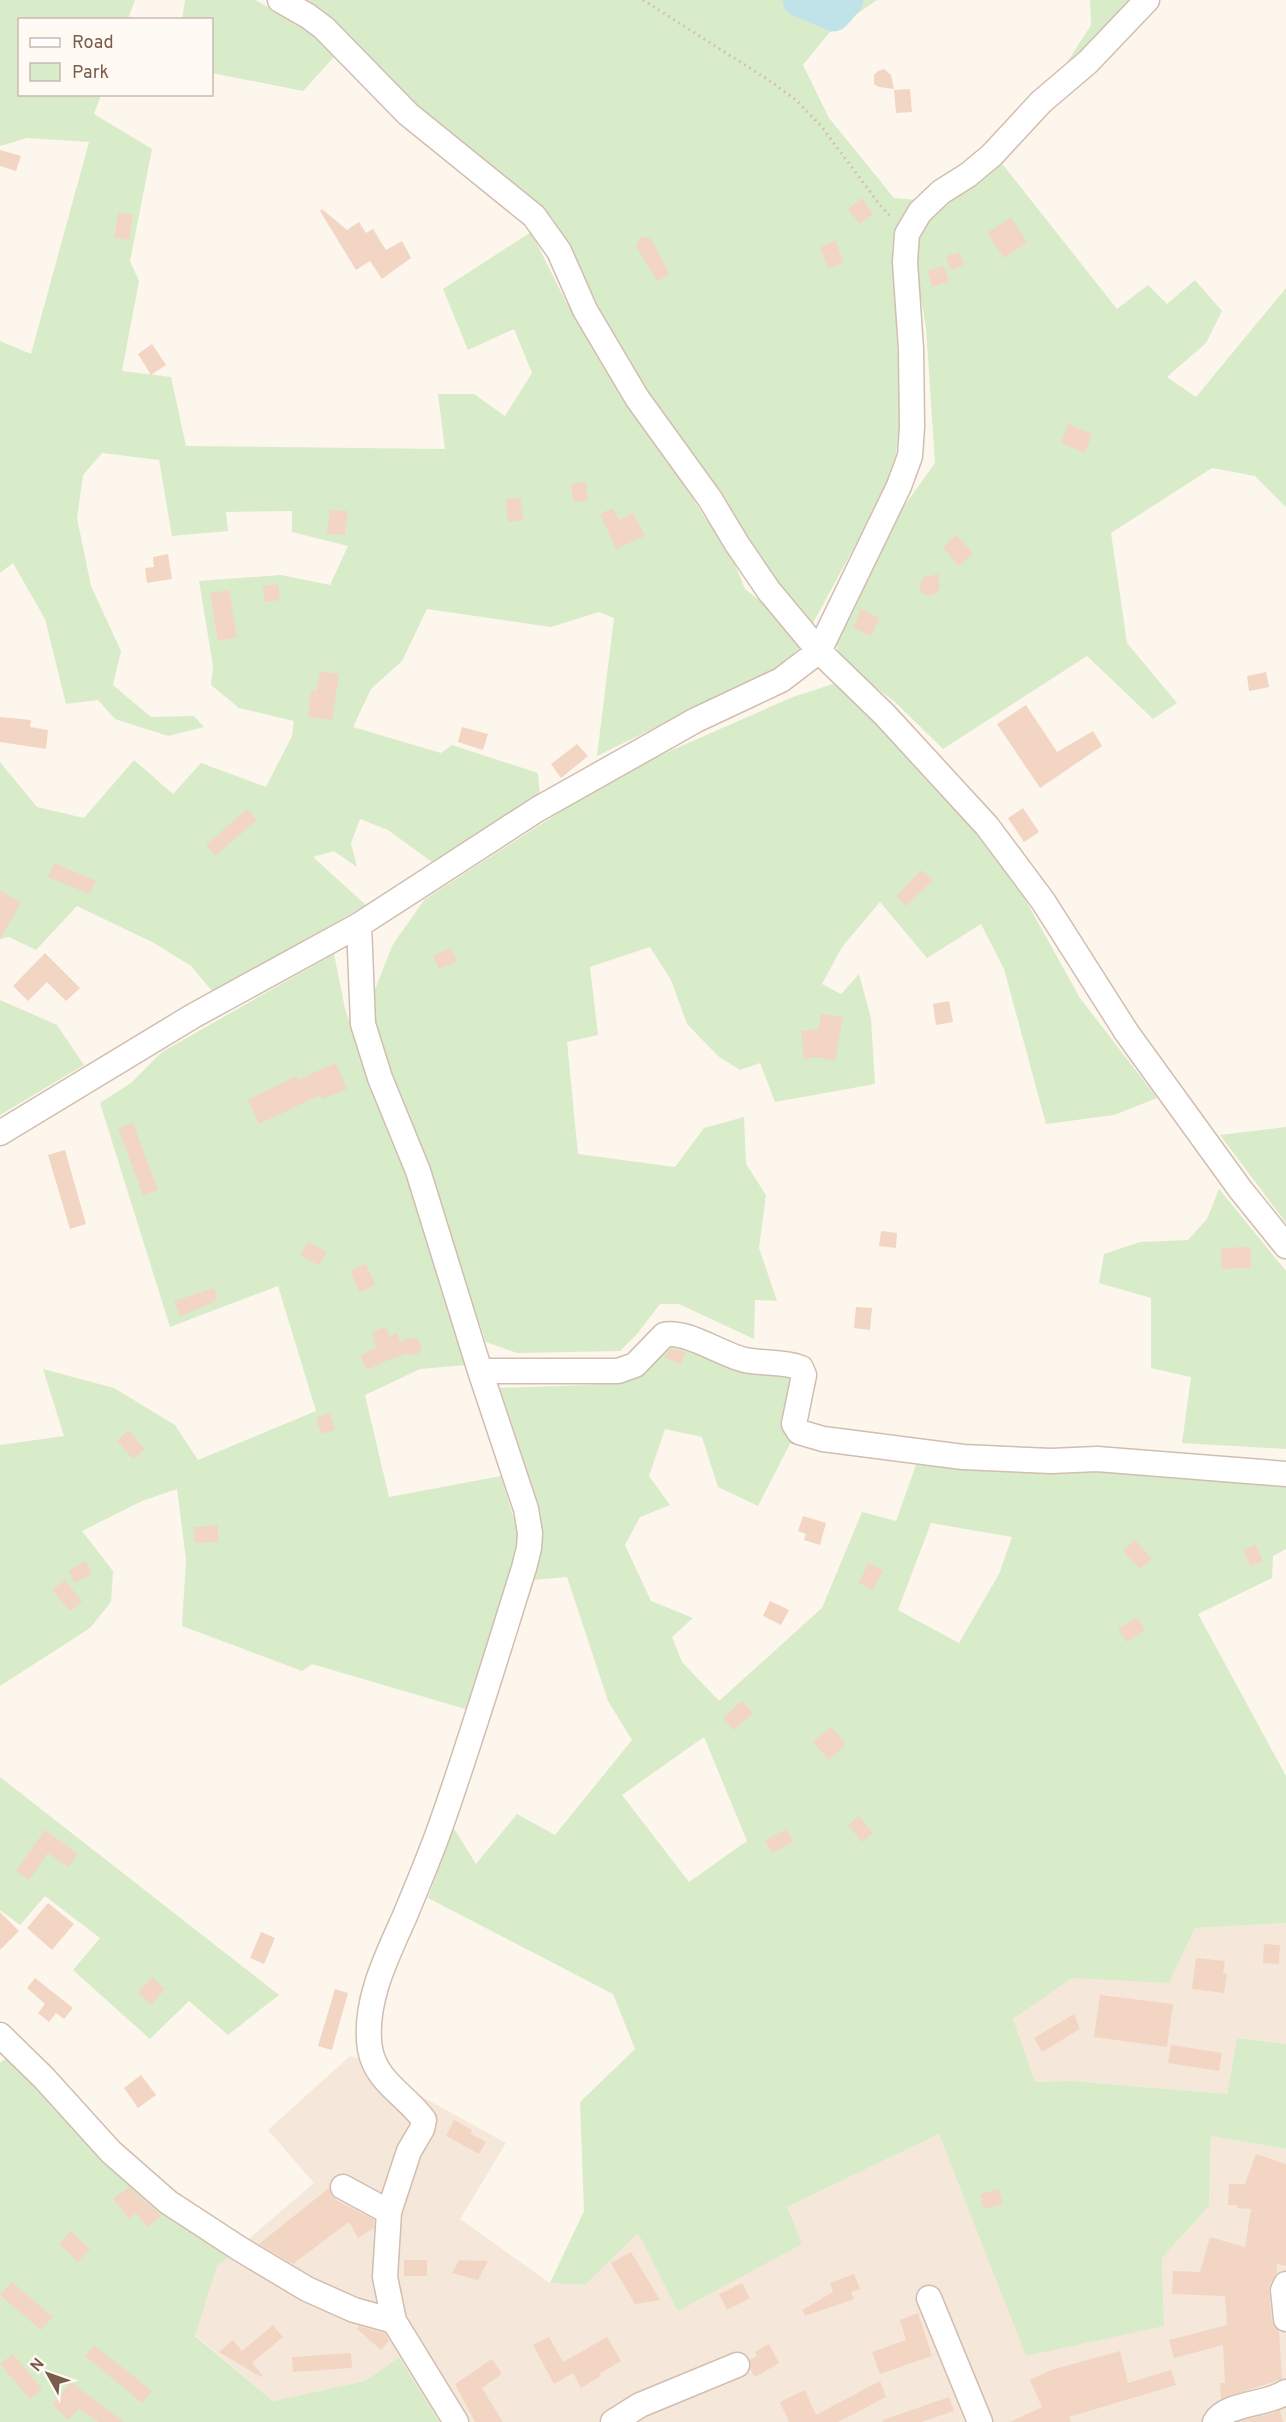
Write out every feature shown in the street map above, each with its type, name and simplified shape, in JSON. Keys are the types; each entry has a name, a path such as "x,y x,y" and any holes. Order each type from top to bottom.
{"street":[{"path":"280,0 324,28 408,114 534,216 559,251 585,310 637,398 710,499 763,581 819,651 885,715 987,826 1043,901 1127,1033 1240,1189 1286,1246"},
{"path":"0,1133 193,1016 359,925 538,809 696,720 781,680 819,651 899,486 910,456 911,349 905,262 907,234 920,212 941,192 968,175 992,155 1041,102 1089,62 1147,0"},
{"path":"359,925 363,1024 381,1078 418,1171 480,1371 526,1509 530,1533 529,1548 460,1772 431,1853 384,1965 369,2018 370,2046 377,2069 389,2086 423,2120 422,2129 409,2151 389,2212 385,2277 394,2321 456,2422"},
{"path":"480,1371 618,1371 635,1365 664,1335 676,1334 744,1360 801,1368 804,1375 794,1424 799,1432 824,1439 963,1457 1051,1461 1097,1459 1286,1474"},
{"path":"0,2035 44,2078 111,2152 168,2202 307,2289 354,2310 394,2321"},
{"path":"343,2187 389,2212"},
{"path":"1286,2284 1284,2297 1286,2319"},
{"path":"929,2298 980,2422"},
{"path":"613,2422 640,2405 737,2365"},
{"path":"1215,2422 1227,2410 1262,2402 1286,2392"}],"path":[{"path":"643,0 796,100 821,126 880,206 907,234"}],"shaded area":[{"path":"1286,1923 1286,2044 1237,2038 1227,2094 1072,2081 1034,2082 1013,2019 1072,1977 1169,1983 1195,1928"},
{"path":"350,2056 360,2059 380,2088 392,2080 506,2143 460,2219 550,2283 585,2285 638,2232 787,2207 939,2134 1164,2326 1162,2258 1209,2206 1211,2135 1286,2149 1286,2422 439,2422 399,2357 365,2381 273,2401 195,2335 217,2266 314,2183 268,2130"}],"green space":[{"path":"0,0 135,0 128,18 18,18 18,96 101,96 94,114 152,149 130,261 139,281 122,371 171,377 186,446 445,449 438,394 474,394 505,416 532,373 514,329 468,350 443,289 531,232 565,300 705,518 725,540 745,589 772,610 801,646 780,667 597,756 614,618 599,612 551,627 427,609 402,661 371,689 353,727 441,753 452,745 538,773 540,797 432,862 388,830 360,819 351,843 357,867 334,851 313,857 366,905 213,992 191,966 154,943 77,906 36,950 9,937 0,939 0,762 37,807 84,818 134,760 173,794 201,763 266,787 292,736 294,721 239,708 211,685 213,666 199,581 281,575 330,585 348,546 292,532 292,511 226,512 228,531 172,536 159,460 102,453 83,475 77,518 91,586 121,651 113,685 151,717 194,716 204,727 168,736 115,719 98,700 66,704 45,619 13,563 0,573 0,341 31,354 89,142 27,138 0,146"},
{"path":"185,0 255,0 305,27 334,57 303,91 213,73 213,18 182,18"},
{"path":"306,0 877,0 829,33 803,65 829,118 894,198 916,200 892,248 901,413 893,475 812,625 759,561 721,491 662,415 609,328 553,219 522,189 431,120 323,10"},
{"path":"1090,0 1133,0 1104,35 1064,67 1091,25"},
{"path":"1000,161 1117,309 1148,285 1167,304 1195,280 1222,311 1206,343 1167,377 1196,397 1286,288 1286,507 1255,476 1212,468 1111,533 1127,643 1177,703 1153,719 1087,656 943,749 895,702 842,662 836,643 894,520 935,463 926,328 917,276 919,234 929,215"},
{"path":"836,683 921,767 1015,881 1080,998 1157,1098 1114,1115 1046,1124 1004,969 981,924 927,958 880,902 842,947 822,984 841,994 859,974 871,1018 875,1084 775,1102 760,1063 740,1070 718,1056 687,1024 671,980 650,947 590,967 598,1035 567,1042 578,1154 675,1167 704,1128 744,1117 746,1164 766,1195 759,1248 777,1301 755,1300 754,1339 679,1304 660,1304 637,1334 620,1351 517,1353 486,1342 419,1151 379,1047 372,1021 374,992 393,944 425,899 622,772 793,697"},
{"path":"334,954 345,1009 410,1185 467,1365 420,1369 365,1395 389,1497 501,1476 516,1526 519,1556 472,1711 312,1664 302,1671 182,1626 186,1559 177,1489 142,1501 82,1531 113,1571 111,1602 90,1628 0,1686 0,1445 64,1436 43,1369 114,1388 175,1425 198,1460 316,1411 278,1286 170,1327 100,1103 131,1083 162,1052"},
{"path":"0,1000 57,1025 84,1065 0,1115"},
{"path":"1286,1127 1286,1223 1220,1135"},
{"path":"1219,1189 1286,1271 1286,1449 1182,1443 1191,1377 1151,1368 1151,1298 1099,1283 1104,1254 1140,1242 1188,1240 1207,1219"},
{"path":"671,1344 747,1372 794,1374 783,1424 791,1442 758,1506 718,1487 702,1437 665,1429 649,1476 670,1505 640,1517 625,1545 651,1601 693,1618 672,1637 682,1662 719,1701 822,1608 862,1512 896,1521 917,1462 1096,1466 1286,1480 1286,1549 1273,1556 1272,1578 1198,1614 1286,1776 1286,1923 1195,1928 1169,1983 1072,1978 1013,2019 1035,2082 1072,2081 1227,2094 1237,2038 1286,2044 1286,2149 1211,2136 1209,2206 1162,2258 1164,2326 1026,2356 939,2134 787,2207 802,2244 678,2311 638,2233 585,2285 550,2283 584,2211 580,2102 635,2049 613,1994 428,1898 453,1827 476,1864 517,1814 555,1835 632,1740 608,1701 567,1577 532,1580 498,1388 590,1385 631,1380","holes":["931,1523 1012,1537 999,1574 959,1643 898,1610","704,1737 747,1841 689,1882 622,1795"]},
{"path":"0,1777 279,1995 228,2035 189,2001 150,2039 73,1970 100,1938 45,1896 20,1925 0,1910"},
{"path":"10,2055 229,2256 217,2266 195,2336 273,2401 365,2381 399,2357 439,2422 0,2422 0,2063"}],"building":[{"path":"884,69 891,75 894,89 874,84 874,75"},
{"path":"910,89 912,112 896,113 894,90"},
{"path":"0,150 21,156 16,171 0,166"},
{"path":"862,198 873,214 860,224 848,209"},
{"path":"322,209 347,230 359,222 366,233 373,229 386,250 402,241 411,258 382,279 370,261 356,270 320,211"},
{"path":"118,213 133,215 129,240 114,238"},
{"path":"1011,217 1027,242 1004,258 987,233"},
{"path":"640,237 651,239 670,274 657,281 636,246"},
{"path":"836,241 843,263 828,268 820,246"},
{"path":"960,252 964,266 950,270 946,256"},
{"path":"944,266 949,282 932,287 928,271"},
{"path":"152,344 166,365 151,375 138,354"},
{"path":"1068,424 1092,434 1085,453 1061,443"},
{"path":"586,482 588,500 573,502 571,484"},
{"path":"521,498 523,520 508,522 506,499"},
{"path":"613,508 619,520 633,513 645,536 616,549 600,514"},
{"path":"330,510 348,511 345,535 327,534"},
{"path":"956,535 973,553 959,566 943,547"},
{"path":"168,554 172,579 147,583 145,568 154,567 153,557"},
{"path":"938,574 940,587 937,593 931,596 920,591 921,581 925,577"},
{"path":"278,584 280,600 265,602 263,586"},
{"path":"229,590 237,637 218,641 210,593"},
{"path":"861,609 880,618 871,636 853,628"},
{"path":"320,671 339,674 332,720 308,717 311,690 317,691"},
{"path":"1266,672 1269,687 1249,691 1247,676"},
{"path":"1026,705 1057,752 1093,731 1102,746 1040,788 997,724"},
{"path":"0,717 31,720 30,727 48,730 46,749 0,742"},
{"path":"462,727 488,734 483,750 458,742"},
{"path":"577,744 588,756 561,778 551,764"},
{"path":"1023,808 1039,832 1024,842 1008,818"},
{"path":"247,809 257,820 215,856 206,845"},
{"path":"54,863 96,881 90,894 48,877"},
{"path":"921,870 933,880 906,906 896,896"},
{"path":"0,891 21,902 0,940"},
{"path":"451,948 457,961 439,969 433,956"},
{"path":"45,953 80,988 66,1001 47,982 28,1001 13,986"},
{"path":"949,1001 953,1022 936,1025 933,1004"},
{"path":"821,1014 843,1017 835,1061 817,1057 804,1059 801,1031 818,1029"},
{"path":"336,1063 347,1089 322,1099 320,1095 259,1124 248,1100 296,1076 298,1080"},
{"path":"133,1123 158,1190 143,1195 118,1128"},
{"path":"65,1150 86,1224 70,1229 48,1155"},
{"path":"881,1231 897,1233 896,1248 879,1246"},
{"path":"308,1242 327,1252 319,1265 300,1255"},
{"path":"1251,1247 1251,1268 1222,1269 1221,1248"},
{"path":"366,1264 375,1285 359,1292 350,1271"},
{"path":"214,1288 217,1297 214,1302 180,1316 174,1301"},
{"path":"856,1307 872,1308 870,1330 854,1328"},
{"path":"386,1327 389,1336 397,1333 400,1342 412,1338 417,1339 422,1346 420,1351 416,1355 407,1354 367,1370 360,1356 376,1347 372,1332"},
{"path":"671,1349 686,1352 681,1364 664,1357"},
{"path":"330,1413 335,1430 321,1434 316,1418"},
{"path":"128,1430 145,1449 133,1459 117,1441"},
{"path":"803,1516 826,1523 820,1545 804,1540 806,1534 798,1531"},
{"path":"218,1525 218,1542 195,1543 194,1527"},
{"path":"1135,1540 1152,1559 1140,1569 1123,1551"},
{"path":"1255,1544 1263,1560 1251,1567 1243,1551"},
{"path":"85,1561 92,1574 75,1583 68,1571"},
{"path":"868,1563 883,1570 873,1590 859,1583"},
{"path":"65,1580 82,1602 70,1611 52,1590"},
{"path":"770,1601 789,1610 781,1625 763,1616"},
{"path":"1137,1617 1145,1630 1127,1642 1118,1629"},
{"path":"742,1701 753,1713 734,1730 723,1718"},
{"path":"831,1727 846,1744 829,1760 813,1742"},
{"path":"859,1816 873,1833 862,1842 848,1825"},
{"path":"786,1829 793,1842 772,1853 765,1841"},
{"path":"45,1830 78,1854 68,1867 48,1853 29,1880 16,1871"},
{"path":"48,1903 74,1924 52,1950 27,1928"},
{"path":"0,1912 19,1931 0,1950"},
{"path":"261,1932 275,1938 264,1964 250,1958"},
{"path":"1264,1944 1280,1945 1279,1964 1263,1963"},
{"path":"1196,1958 1225,1961 1223,1974 1227,1974 1224,1993 1192,1989"},
{"path":"152,1977 165,1989 151,2005 138,1993"},
{"path":"35,1978 73,2008 64,2019 56,2013 49,2022 38,2013 45,2004 27,1988"},
{"path":"335,1989 348,1993 332,2050 318,2046"},
{"path":"1100,1995 1173,2004 1167,2047 1094,2037"},
{"path":"1074,2014 1080,2029 1042,2052 1034,2038"},
{"path":"1171,2045 1222,2053 1219,2071 1168,2063"},
{"path":"141,2075 156,2095 138,2108 124,2088"},
{"path":"454,2120 472,2130 471,2134 486,2142 479,2154 446,2136"},
{"path":"1256,2154 1286,2164 1286,2266 1277,2264 1277,2273 1270,2284 1269,2291 1272,2321 1279,2331 1282,2379 1221,2399 1220,2383 1225,2383 1223,2345 1174,2358 1169,2340 1227,2325 1225,2296 1172,2294 1173,2271 1200,2272 1210,2237 1245,2247 1251,2209 1228,2205 1229,2184 1245,2184"},
{"path":"129,2187 161,2216 147,2227 136,2213 129,2219 113,2199"},
{"path":"329,2188 336,2200 374,2220 374,2228 358,2238 349,2222 293,2264 259,2244"},
{"path":"999,2189 1003,2204 984,2209 980,2194"},
{"path":"71,2231 90,2249 78,2262 59,2244"},
{"path":"631,2252 660,2300 635,2304 611,2263"},
{"path":"404,2260 427,2260 427,2276 404,2276"},
{"path":"459,2260 488,2261 478,2280 452,2273"},
{"path":"854,2274 860,2289 851,2292 854,2299 805,2316 802,2310 833,2292 830,2283"},
{"path":"12,2282 53,2317 41,2330 0,2295"},
{"path":"742,2283 750,2298 727,2310 719,2294"},
{"path":"918,2313 932,2356 880,2374 872,2352 906,2340 900,2320"},
{"path":"273,2325 283,2337 252,2363 263,2376 261,2377 219,2352 233,2340 242,2351"},
{"path":"359,2326 385,2333 389,2341 381,2350 357,2329"},
{"path":"549,2337 563,2362 607,2337 621,2361 581,2388 573,2373 554,2384 533,2345"},
{"path":"769,2344 779,2363 755,2377 750,2369 750,2360 757,2356 755,2352"},
{"path":"94,2345 152,2391 142,2403 85,2356"},
{"path":"1120,2351 1128,2383 1171,2370 1176,2385 1069,2417 1071,2422 1010,2422 1042,2407 1030,2380 1051,2370"},
{"path":"351,2353 352,2368 293,2372 292,2357"},
{"path":"13,2354 42,2389 30,2399 0,2364"},
{"path":"492,2359 502,2374 482,2388 503,2422 475,2422 455,2384"},
{"path":"880,2381 886,2397 838,2422 789,2422 780,2402 805,2390 816,2415"},
{"path":"71,2382 124,2422 98,2422 79,2408 68,2420 53,2405"},
{"path":"949,2397 954,2411 921,2422 883,2422 883,2420"},
{"path":"1280,2410 1283,2422 1239,2422 1272,2413"}],"waterway":[{"path":"799,0 834,15 847,0"}]}
